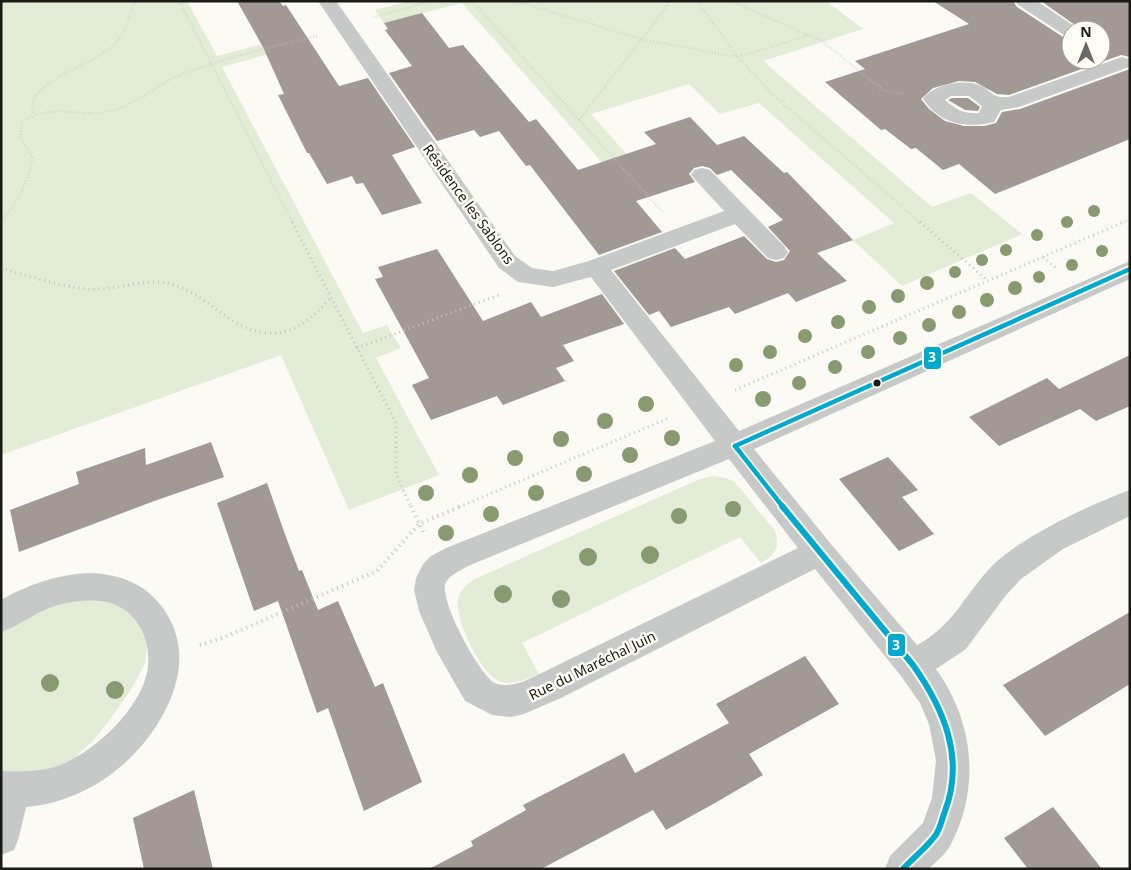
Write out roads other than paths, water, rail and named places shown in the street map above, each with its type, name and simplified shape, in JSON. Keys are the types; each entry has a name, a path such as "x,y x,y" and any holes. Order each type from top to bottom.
{"street":[{"name":"Résidence les Sablons","path":"327,1 507,262 526,276 553,279 596,267 739,214"},
{"path":"1024,1 1061,25"},
{"path":"1111,56 1126,66"},
{"path":"993,104 987,118 964,120 944,111 933,99 947,90 974,90 993,104 1012,102 1126,66"},
{"path":"702,175 776,252"},
{"path":"596,267 734,446 913,665 932,692 946,724 953,760 950,798 936,835 903,869"},
{"path":"734,446 1130,269"},
{"name":"Rue du Maréchal Juin","path":"734,446 456,556 440,566 432,577 430,584 429,590 432,604 466,677 478,691 499,701 523,699 819,552"},
{"path":"913,665 954,639 972,617 989,590 1010,569 1038,549 1130,502"},
{"path":"1,618 35,598 68,589 97,587 116,591 140,603 154,619 159,628 164,656 162,677 146,714 134,731 112,754 76,776 59,783 33,789 7,789 1,837"}]}
